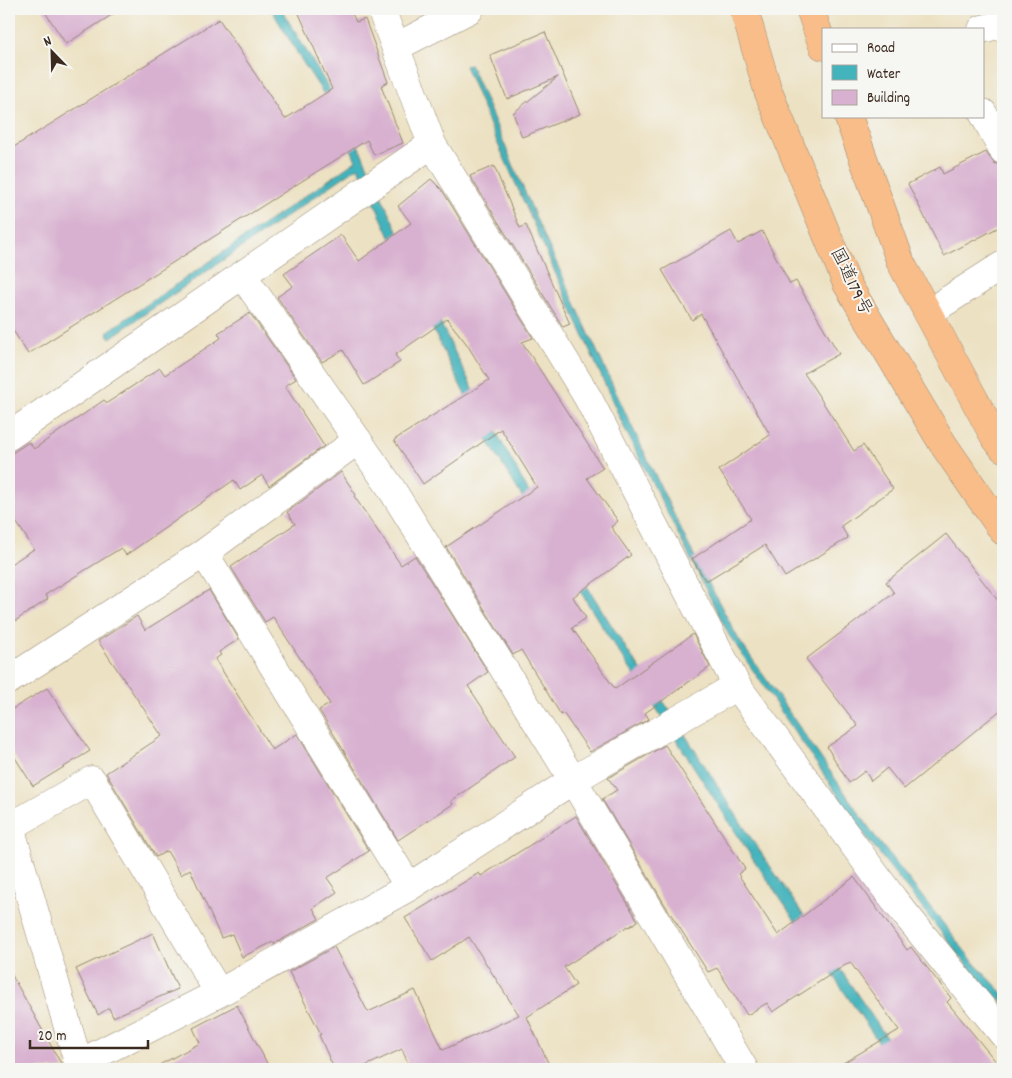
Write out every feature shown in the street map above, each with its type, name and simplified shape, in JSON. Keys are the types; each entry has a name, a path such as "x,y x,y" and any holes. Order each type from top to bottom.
{"highway":[{"name":"国道179号","path":"744,9 768,91 847,284 943,444 1003,531"},
{"path":"810,9 822,43"},
{"path":"849,118 901,263 994,436 1003,448"}],"street":[{"path":"381,9 432,144 588,398 737,686 894,900 1003,1034"},
{"path":"396,47 470,9"},
{"path":"984,29 1003,24"},
{"path":"984,115 1003,150"},
{"path":"9,436 432,144"},
{"path":"928,313 1003,265"},
{"path":"243,276 389,485 573,780 744,1069"},
{"path":"9,680 204,553 358,440"},
{"path":"204,553 409,887"},
{"path":"219,993 92,780 9,825 79,1067 219,993 409,887 573,780 737,686"}],"water":[{"path":"271,9 281,9 342,110 428,298 472,387 534,502 629,653 668,708 749,835 908,1069 897,1069 749,853 606,633 486,438 423,309 358,167 110,338 107,332 356,161 338,115"},
{"path":"470,64 539,225 625,412 688,544 739,640 877,839 975,964 1003,993 1003,1003 974,974 867,838 729,635 624,427 498,144 465,66"}],"building":[{"path":"43,9 121,9 66,44"},
{"path":"297,9 350,9 356,22 365,19 388,82 381,86 403,143 374,155 367,140 28,354 9,324 9,150 219,19 285,119 332,89"},
{"path":"545,32 580,114 522,137 513,113 558,77 507,99 490,55"},
{"path":"986,152 994,163 1000,165 1003,171 1003,225 944,256 908,184 940,167 943,174"},
{"path":"494,166 520,228 526,225 570,324 563,327 470,176"},
{"path":"431,179 442,190 533,338 522,342 603,468 587,478 618,521 611,527 631,555 573,597 586,618 572,628 615,689 693,634 710,667 645,713 649,719 590,752 563,713 561,715 521,650 513,655 446,547 537,487 501,429 423,484 394,440 489,380 466,343 447,319 395,355 400,362 364,385 343,350 322,362 277,297 293,286 284,274 341,235 359,261 411,223 398,206"},
{"path":"731,231 738,244 762,231 790,284 796,281 839,354 804,373 854,451 863,445 893,489 841,526 848,538 785,577 765,545 706,581 692,559 751,519 719,470 770,435 701,314 692,320 662,270"},
{"path":"250,313 296,379 285,386 324,446 269,486 262,475 240,490 234,480 126,555 121,548 45,595 48,599 9,625 9,565 34,549 9,511 9,455 29,442 34,449 104,400 107,403 160,368 165,375 221,338 218,333"},
{"path":"341,472 356,495 354,496 401,565 415,556 488,672 468,686 515,757 451,801 453,804 398,840 319,710 330,704 273,617 265,622 231,567 295,524 287,512"},
{"path":"946,534 1003,607 1003,708 904,789 887,768 871,781 865,771 849,783 827,747 858,726 806,659 894,593 886,582"},
{"path":"209,590 239,639 219,652 221,655 215,659 272,750 297,734 369,851 327,878 337,892 313,908 319,919 274,944 273,942 242,957 232,934 221,938 190,869 181,875 167,851 156,857 106,773 162,736 98,641 137,616 145,630"},
{"path":"47,688 90,751 33,786 9,748 9,711"},
{"path":"665,745 745,869 738,874 778,935 854,877 907,950 911,947 951,998 947,1002 1002,1069 833,1069 899,1030 850,962 773,1012 767,1003 747,1015 717,968 708,972 665,905 602,799 617,790 608,778"},
{"path":"576,816 638,921 564,967 576,985 527,1017 551,1069 401,1069 409,1066 402,1049 359,1069 334,1069 319,1035 321,1034 289,972 334,947 368,1012 415,990 443,1050 519,1015 469,937 432,961 405,918 479,873 481,876"},
{"path":"153,933 178,989 113,1017 109,1008 98,1015 76,969"},
{"path":"9,970 64,1069 9,1069"},
{"path":"237,1005 270,1069 152,1069 200,1043 193,1028"}]}
